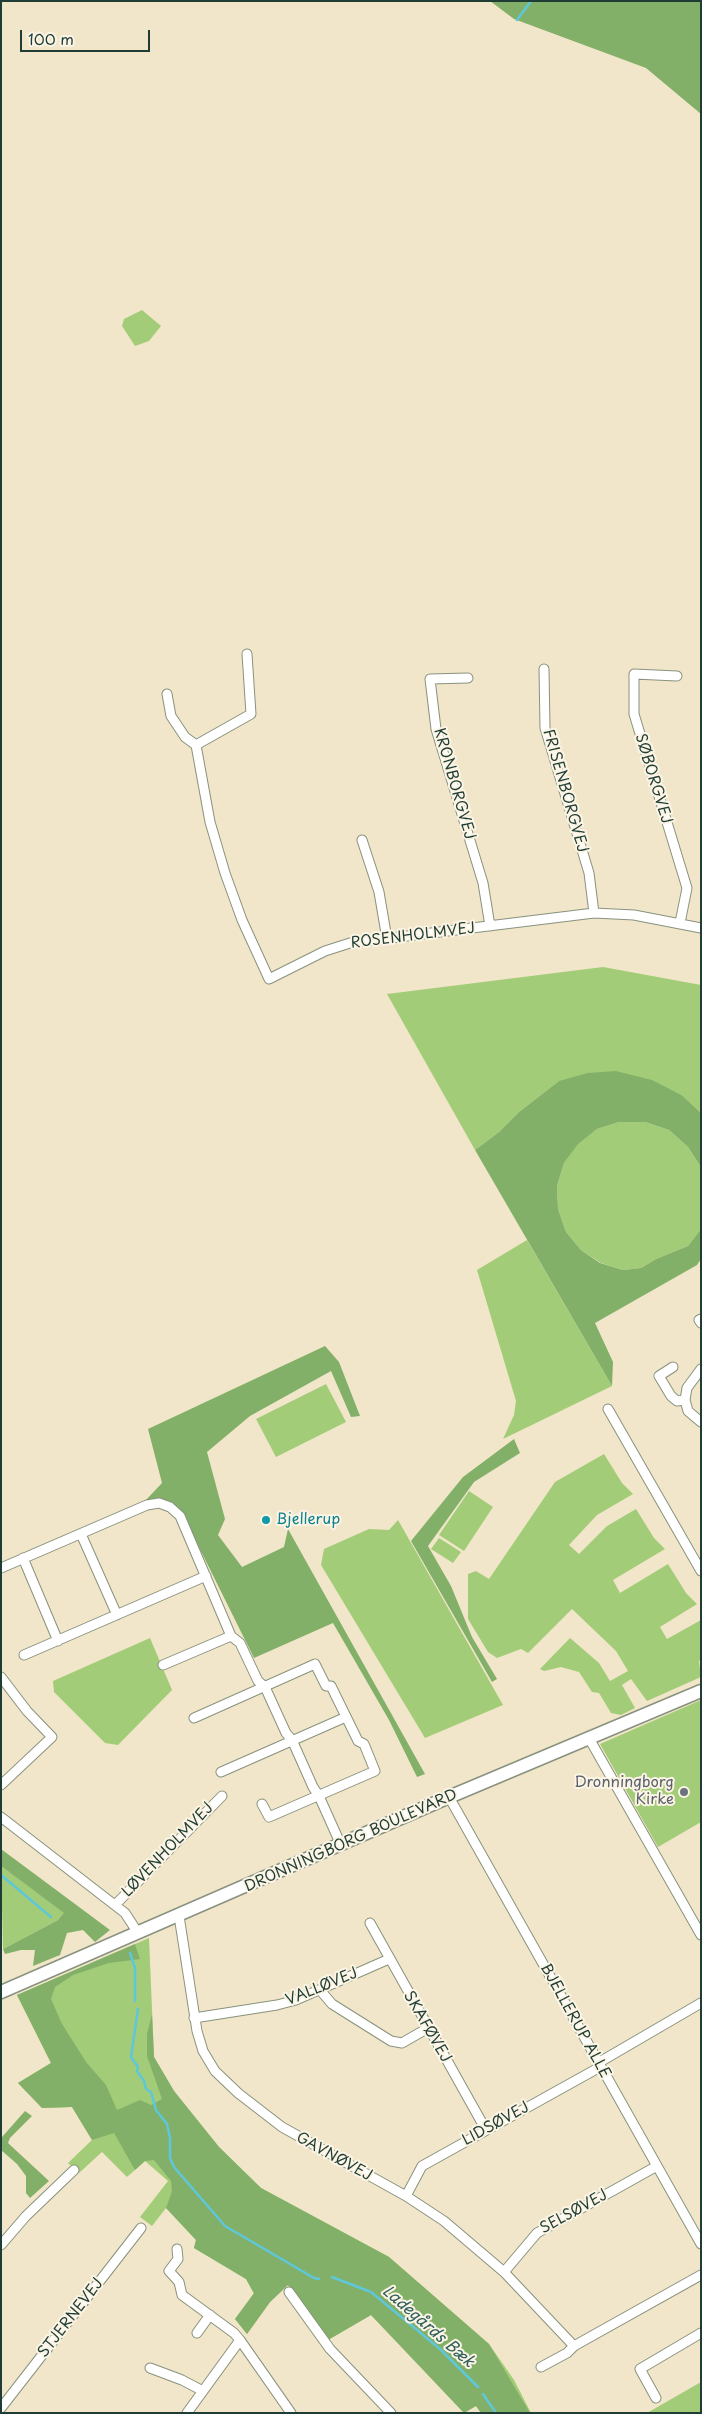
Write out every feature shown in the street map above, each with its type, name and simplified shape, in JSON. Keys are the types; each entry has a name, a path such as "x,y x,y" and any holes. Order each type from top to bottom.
{"street":[{"path":"167,694 171,716 185,738 196,745 251,714 247,654"},
{"name":"FRISENBORGVEJ","path":"544,669 545,728 589,873 594,913"},
{"name":"SØBORGVEJ","path":"677,676 634,674 634,714 687,888 680,923"},
{"name":"KRONBORGVEJ","path":"468,678 430,678 436,729 483,883 490,926"},
{"name":"ROSENHOLMVEJ","path":"196,745 210,822 225,872 242,920 269,979 324,951 350,943 387,940 594,913 634,915 701,928"},
{"path":"362,840 379,892 387,940"},
{"path":"701,1319 699,1320 701,1323"},
{"path":"673,1367 658,1376 671,1396 677,1401 685,1400"},
{"path":"701,1369 687,1388 685,1400 688,1410 701,1422"},
{"path":"608,1409 701,1571"},
{"path":"1,1568 147,1505 159,1503 170,1507 180,1516 231,1636 240,1643 258,1681 265,1687 286,1733 292,1740 319,1796 341,1846"},
{"path":"81,1534 117,1614"},
{"path":"23,1558 58,1641"},
{"path":"24,1656 206,1576"},
{"path":"163,1665 231,1636"},
{"path":"194,1718 315,1664 326,1686 331,1686 358,1741 364,1744 374,1771 268,1817 262,1804"},
{"path":"1,1677 4,1689 52,1737 1,1785"},
{"name":"DRONNINGBORG BOULEVARD","path":"1,1992 341,1846 449,1797 590,1740 701,1691"},
{"path":"221,1772 346,1716"},
{"path":"590,1740 701,1936"},
{"name":"LØVENHOLMVEJ","path":"115,1905 222,1796"},
{"name":"BJELLERUP ALLE","path":"449,1797 701,2244"},
{"name":"LØVENHOLMVEJ","path":"1,1817 125,1913 138,1933"},
{"name":"GAVNØVEJ","path":"179,1916 194,2018 203,2050 209,2062 246,2100 282,2127 406,2196 444,2221 504,2272 574,2346"},
{"name":"SKAFØVEJ","path":"370,1923 486,2130"},
{"name":"VALLØVEJ","path":"194,2018 277,2005 320,1990 389,1959"},
{"path":"320,1990 332,2004 391,2042 402,2043 428,2028"},
{"name":"LIDSØVEJ","path":"406,2196 422,2166 599,2065 701,2003"},
{"name":"SELSØVEJ","path":"504,2272 537,2232 656,2166"},
{"path":"3,2238 74,2170"},
{"name":"STJERNEVEJ","path":"1,2408 142,2228"},
{"path":"177,2249 178,2258 169,2271 179,2282 182,2295 240,2340 291,2413"},
{"path":"542,2368 567,2353 574,2346 701,2275"},
{"path":"289,2292 330,2350 391,2413"},
{"path":"197,2333 210,2315"},
{"path":"656,2398 640,2369 701,2333"},
{"path":"187,2413 240,2340"},
{"path":"150,2368 182,2380 202,2391"}],"green space":[{"path":"490,1 701,1 701,114 646,68 514,19"},
{"path":"142,310 161,326 149,341 135,346 122,326 124,319"},
{"path":"603,967 701,985 701,1113 683,1096 559,1081 475,1150 387,994"},
{"path":"616,1071 652,1080 683,1096 701,1113 701,1167 688,1147 669,1130 645,1122 619,1122 597,1129 578,1144 564,1163 557,1186 558,1209 566,1232 581,1250 600,1263 623,1270 641,1268 656,1259 688,1246 701,1229 701,1259 697,1265 595,1323 613,1362 612,1386 475,1150 559,1081 588,1073"},
{"path":"619,1122 645,1122 669,1130 688,1147 701,1167 701,1229 688,1246 656,1259 641,1268 623,1270 601,1263 581,1250 566,1232 558,1209 557,1186 564,1163 578,1143 597,1129"},
{"path":"527,1240 612,1386 503,1439 514,1415 516,1401 477,1270"},
{"path":"325,1346 339,1362 360,1416 351,1417 331,1371 250,1416 207,1452 225,1519 218,1535 242,1567 284,1547 288,1529 425,1774 417,1777 389,1720 333,1623 254,1658 182,1513 159,1499 145,1501 162,1483 148,1429"},
{"path":"326,1384 346,1422 276,1457 256,1419"},
{"path":"514,1439 520,1453 474,1482 428,1546 451,1586 472,1637 497,1679 492,1682 411,1541 463,1477"},
{"path":"604,1454 622,1483 633,1494 597,1515 569,1545 579,1554 607,1526 636,1509 654,1538 665,1549 613,1580 620,1593 668,1564 686,1593 697,1604 660,1627 667,1639 701,1620 701,1660 699,1661 701,1677 647,1701 631,1679 622,1685 635,1708 621,1715 611,1713 599,1693 592,1692 579,1672 561,1667 544,1671 540,1669 570,1638 599,1663 610,1681 628,1671 616,1651 572,1609 528,1653 521,1649 497,1658 488,1652 468,1619 468,1574 476,1571 489,1579 555,1482"},
{"path":"469,1491 493,1507 464,1551 439,1535"},
{"path":"398,1520 503,1705 425,1738 321,1565 324,1549 369,1529 389,1530"},
{"path":"439,1538 461,1552 453,1563 431,1549"},
{"path":"150,1638 172,1690 118,1745 105,1743 54,1692 53,1681"},
{"path":"701,1700 701,1822 658,1847 600,1744"},
{"path":"1,1849 110,1930 95,1942 83,1930 67,1933 60,1955 33,1966 35,1950 21,1950 5,1954 3,1949 58,1920 64,1913 1,1866"},
{"path":"1,1866 65,1913 58,1920 3,1949"},
{"path":"149,1938 154,2057 174,2091 219,2147 261,2188 389,2257 489,2344 514,2380 531,2413 481,2413 476,2406 464,2413 371,2315 328,2340 288,2285 270,2302 247,2334 235,2319 254,2294 246,2279 194,2248 196,2240 166,2208 152,2226 140,2217 168,2181 145,2161 127,2177 102,2152 79,2173 68,2163 92,2140 72,2107 42,2108 18,2083 51,2063 17,1995"},
{"path":"135,1944 140,1959 109,1963 73,1975 55,1987 51,1999 62,2024 86,2062 106,2085 117,2110 140,2100 151,2105 162,2099 147,2056 147,2034 152,2014 154,2057 174,2091 219,2147 261,2188 389,2257 489,2344 530,2413 481,2413 476,2406 464,2413 371,2315 328,2340 288,2285 270,2302 247,2334 235,2319 254,2293 246,2279 194,2248 196,2240 166,2208 172,2191 171,2181 154,2160 145,2161 135,2170 114,2133 92,2140 72,2107 42,2108 18,2083 51,2063 17,1995"},
{"path":"25,2111 32,2116 10,2138 8,2143 49,2181 30,2198 26,2193 26,2176 17,2164 1,2150 2,2137"},
{"path":"701,2382 701,2413 647,2413"}],"waterway":[{"path":"517,20 531,1"},
{"name":"Ladegårds Bæk","path":"1,1875 51,1917"},
{"name":"Ladegårds Bæk","path":"130,1953 135,1968 135,2001"},
{"name":"Ladegårds Bæk","path":"138,2009 131,2057 138,2067 137,2071 144,2081 146,2089 151,2092 156,2110 167,2124 170,2138 170,2158 174,2167 225,2226 314,2278 319,2279"},
{"name":"Ladegårds Bæk","path":"332,2277 371,2292 440,2349 478,2387"},
{"name":"Ladegårds Bæk","path":"483,2394 496,2413"}],"place":[{"name":"Bjellerup","path":"266,1520"},
{"name":"Dronningborg Kirke","path":"684,1792"}]}
